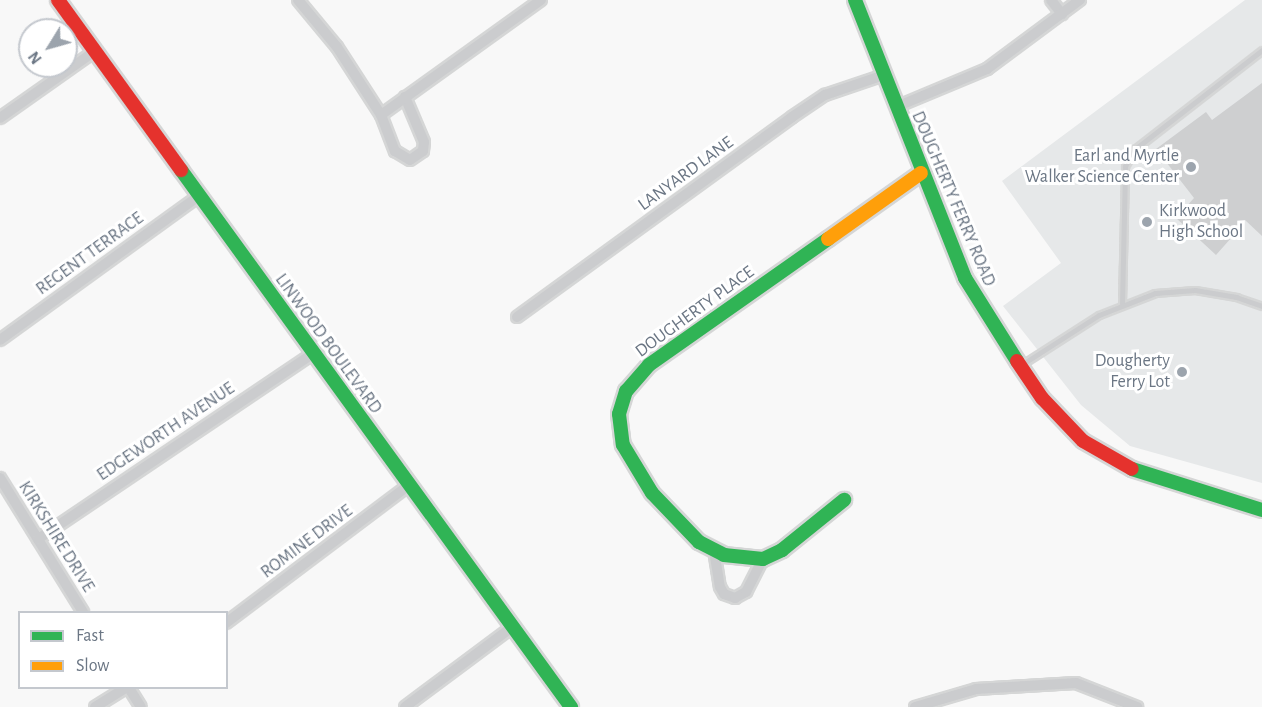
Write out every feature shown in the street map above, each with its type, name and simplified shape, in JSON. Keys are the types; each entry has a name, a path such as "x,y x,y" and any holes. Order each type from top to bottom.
{"street":[{"name":"LINWOOD BOULEVARD","path":"58,0 312,354 571,707"},
{"path":"298,0 337,47 381,115 400,157 417,157 423,151 424,142 405,97"},
{"path":"381,115 541,0"},
{"name":"DOUGHERTY FERRY ROAD","path":"855,0 921,173 965,278 1019,366 1061,420 1103,455 1167,483 1262,510"},
{"path":"1051,0 1062,14"},
{"path":"896,107 987,69 1080,0"},
{"path":"0,118 95,51"},
{"name":"LANYARD LANE","path":"517,317 825,95 884,75"},
{"name":"DOUGHERTY PLACE","path":"763,559 724,555 699,542 652,493 623,445 619,414 626,391 650,365 921,173"},
{"name":"REGENT TERRACE","path":"0,340 199,196"},
{"name":"EDGEWORTH AVENUE","path":"38,539 312,354"},
{"name":"KIRKSHIRE DRIVE","path":"0,478 82,611"},
{"name":"ROMINE DRIVE","path":"228,621 408,486"},
{"path":"714,550 720,587 724,594 735,598 746,592 763,559 782,550 844,500"},
{"path":"405,707 511,628"},
{"path":"915,707 976,689 1076,682 1137,707"},
{"path":"95,707 124,689"},
{"path":"128,689 141,707"}],"lane":[{"path":"1122,303 1125,166 1135,149 1262,50"},
{"path":"1019,366 1122,303 1155,293 1195,290 1236,297 1262,306"}],"shaded area":[{"name":"Kirkwood High School","path":"1245,0 1262,0 1262,483 1130,446 1081,405 1003,306 1061,263 1002,181"}],"building":[{"name":"Earl and Myrtle Walker Science Center","path":"1262,83 1262,236 1245,220 1227,232 1232,237 1216,255 1176,218 1194,198 1156,149 1206,112 1212,120"}],"traffic: fast":[{"path":"855,0 965,278 1017,361"},
{"path":"181,170 571,707"},
{"path":"828,239 649,365 626,391 619,414 623,445 652,493 699,542 724,555 763,559 782,550 844,500"},
{"path":"1132,469 1262,510"}],"traffic: slow":[{"path":"828,239 921,173"}],"traffic: jam":[{"path":"58,0 181,170"},
{"path":"1017,361 1042,398 1083,441 1132,469"}],"place":[{"name":"Earl and Myrtle Walker Science Center","path":"1191,167"},
{"name":"Kirkwood High School","path":"1147,222"},
{"name":"Dougherty Ferry Lot","path":"1182,372"}]}
